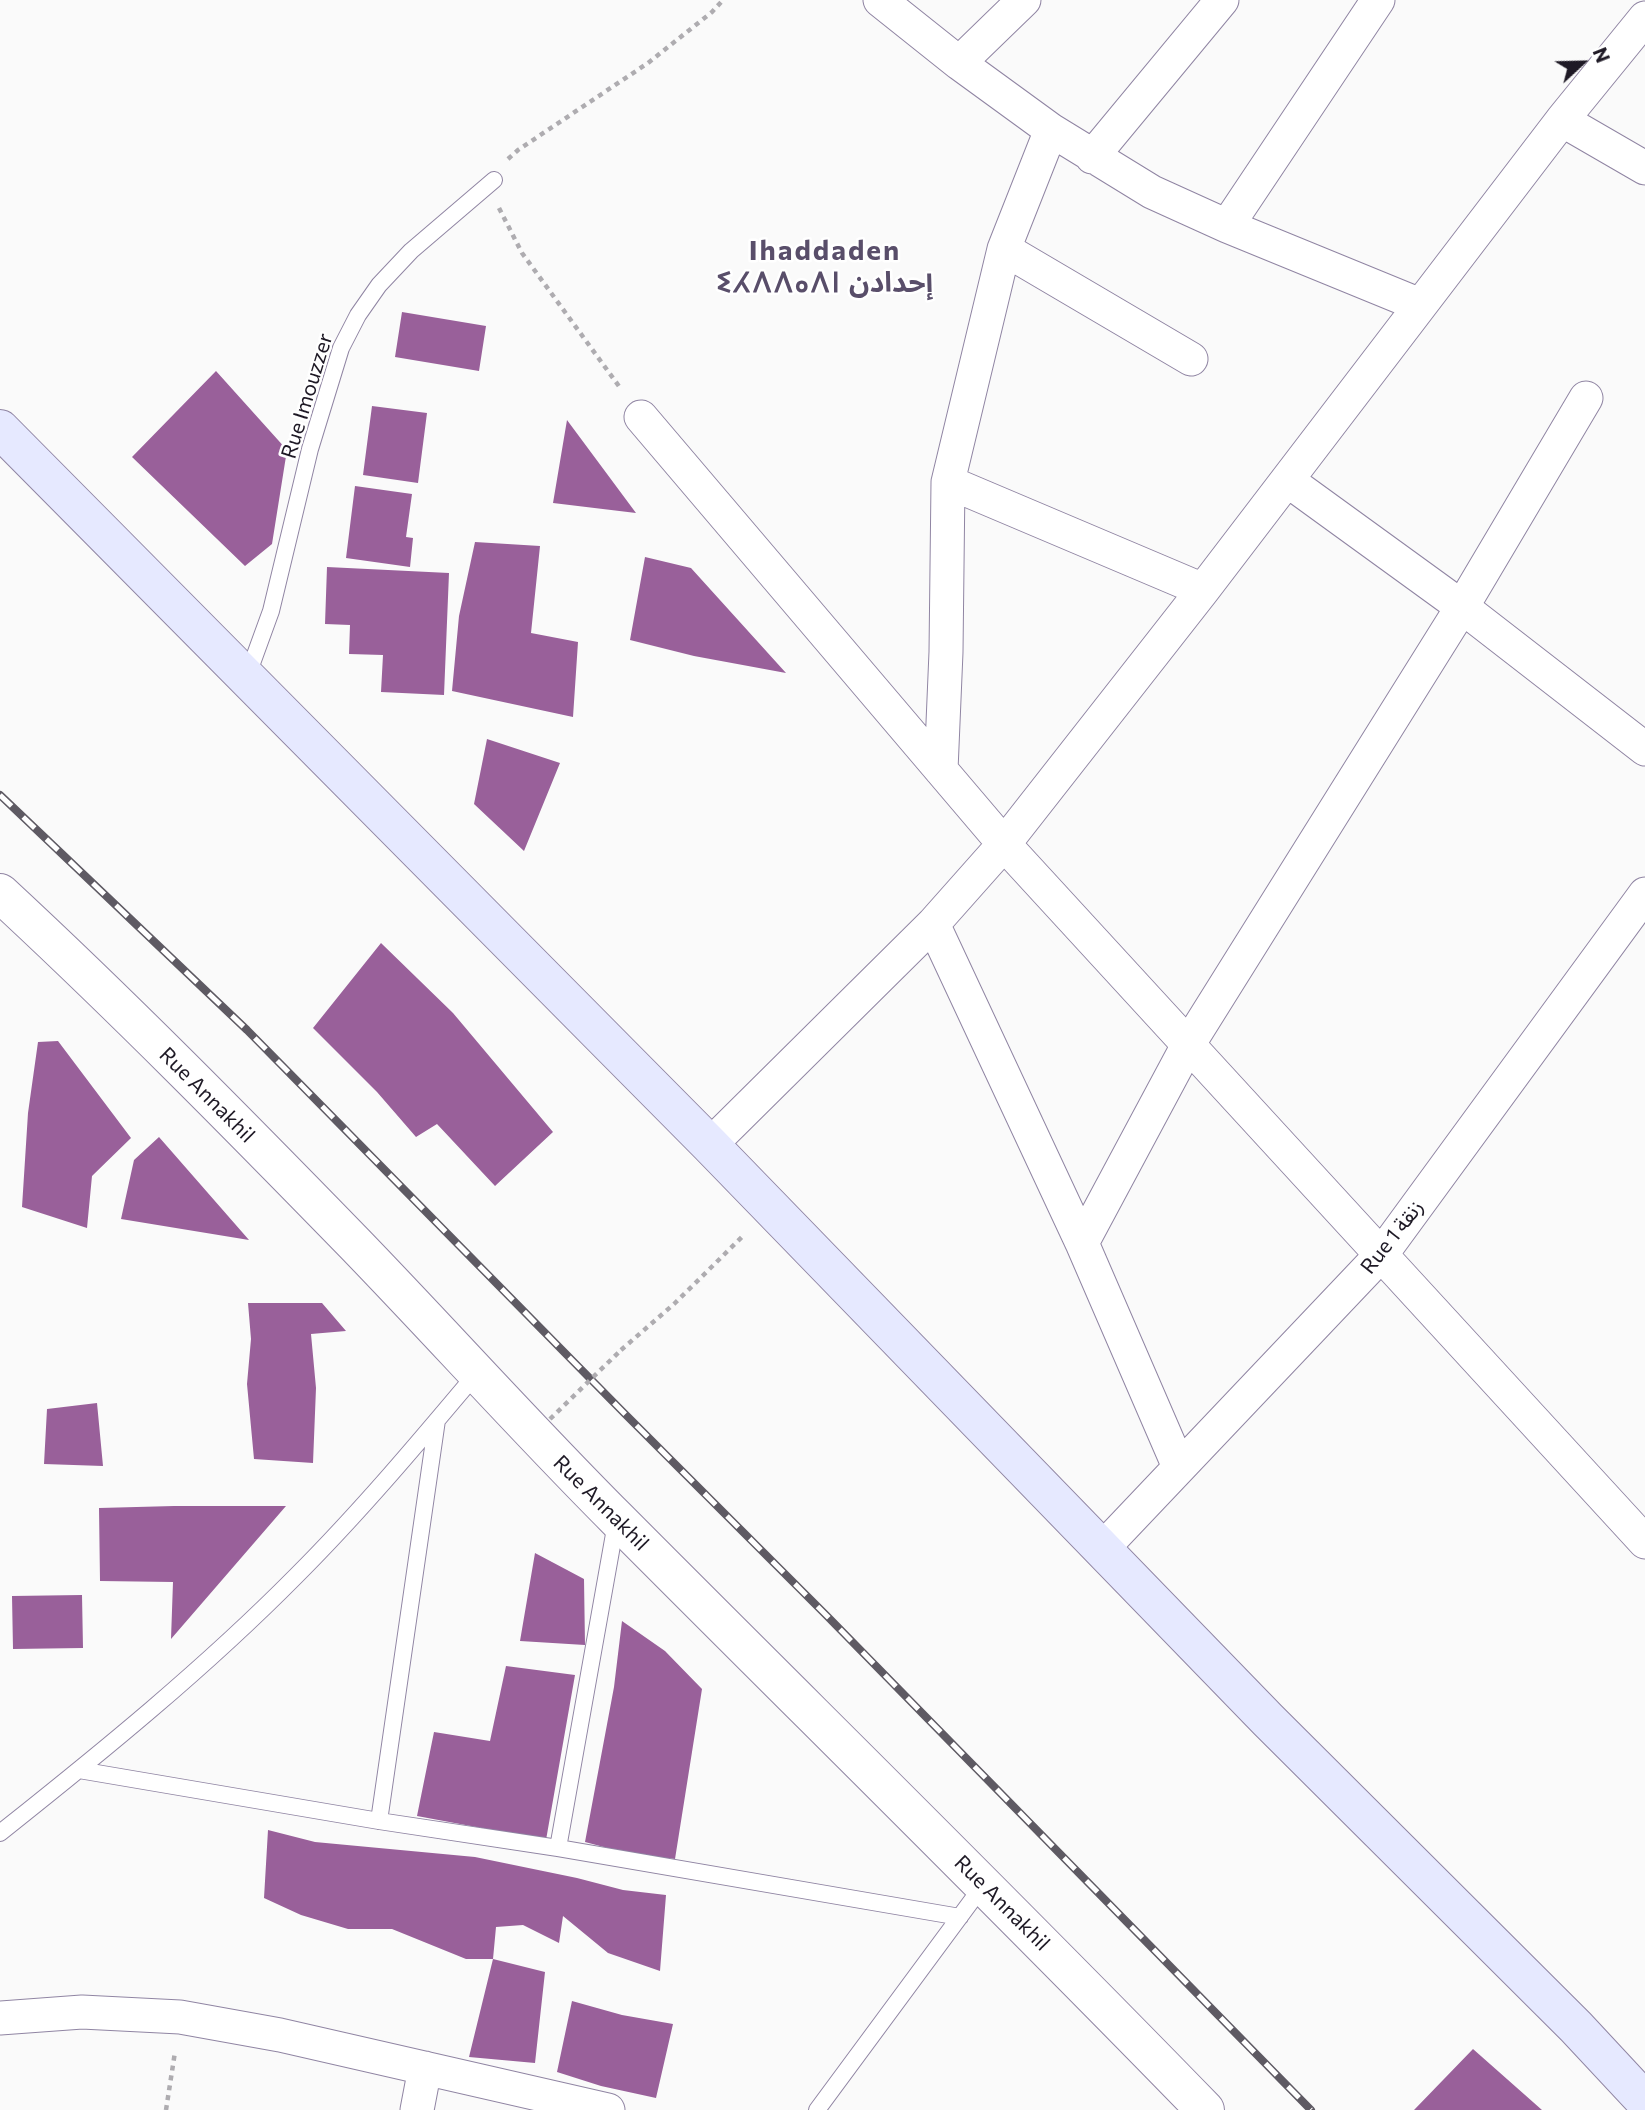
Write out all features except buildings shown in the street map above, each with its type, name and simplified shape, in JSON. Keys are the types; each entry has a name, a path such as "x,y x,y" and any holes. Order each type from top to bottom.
{"main road":[{"path":"0,429 710,1144 1268,1720 1576,2027 1645,2101"}],"street":[{"path":"880,0 959,63 1051,130 1152,192 1227,226 1420,305"},
{"path":"959,63 1024,0"},
{"path":"1092,157 1222,0"},
{"path":"1227,226 1378,0"},
{"path":"710,1144 933,924 1004,844 1203,590 1562,120 1645,18"},
{"path":"1562,120 1645,169"},
{"path":"941,770 946,652 947,482 1004,249 1051,130"},
{"path":"1004,249 1191,359"},
{"path":"1082,1243 1188,1045 1462,607 1586,398"},
{"path":"641,417 1004,844 1645,1542"},
{"path":"1287,480 1462,607 1645,749"},
{"path":"947,482 1203,590"},
{"name":"Rue Annakhil","path":"0,893 14,918 191,1078 327,1216 617,1520 984,1884 1205,2110"},
{"name":"Rue 1 زنقة","path":"1101,1549 1381,1255 1645,894"},
{"path":"933,924 1082,1243 1179,1467"},
{"path":"0,2018 82,2012 180,2017 280,2035 608,2110"},
{"path":"417,2110 425,2068"}],"lane":[{"name":"Rue Imouzzer","path":"247,677 271,611 310,449 341,348 358,314 379,285 411,251 494,180"},
{"path":"0,1832 79,1770 228,1642 379,1490 476,1374"},
{"path":"379,1821 438,1420"},
{"path":"558,1847 617,1520"},
{"path":"79,1770 379,1821 558,1847 960,1917"},
{"path":"817,2110 984,1884"}],"path":[{"path":"641,417 522,253 499,208 494,180 503,164 518,150 639,69 712,12 723,0"},
{"path":"550,1419 771,1209"},
{"path":"166,2110 180,2017"}],"railway":[{"path":"0,795 247,1030 1311,2110"}],"district":[{"name":"Ihaddaden ⵉⵃⴷⴷⴰⴷⵏ إحدادن","path":"825,267"}]}
